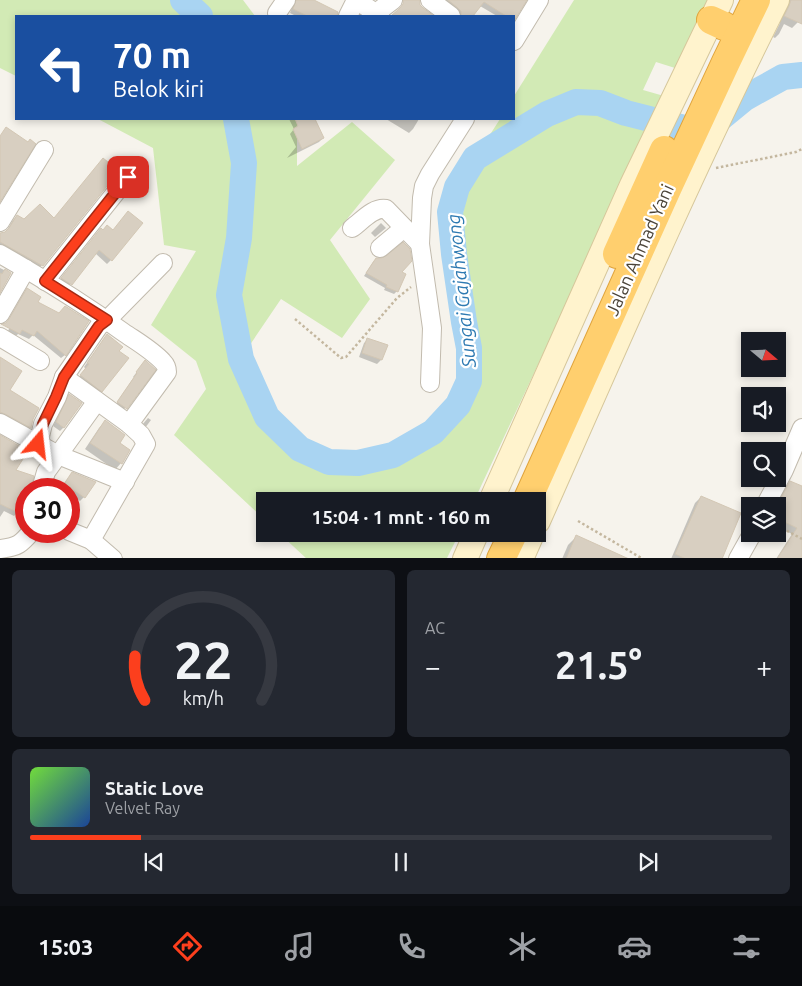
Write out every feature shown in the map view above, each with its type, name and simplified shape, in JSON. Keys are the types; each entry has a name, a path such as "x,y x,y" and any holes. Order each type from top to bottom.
{"highway":[{"name":"Jalan Ahmad Yani","path":"531,492 719,59 736,0"},
{"name":"Jalan Ahmad Yani","path":"730,25 756,0"},
{"name":"Jalan Ahmad Yani","path":"512,492 668,177"},
{"path":"483,558 490,542"},
{"path":"502,558 509,542"}],"street":[{"path":"351,5 378,15 393,0"},
{"path":"430,0 448,15"},
{"path":"515,39 539,0"},
{"path":"730,25 776,0"},
{"path":"546,500 668,177 719,59"},
{"path":"430,383 432,328 420,244 422,198 424,186 430,174 465,120"},
{"path":"0,222 44,150"},
{"path":"45,281 128,177"},
{"path":"496,492 668,177"},
{"path":"352,228 373,211 383,208 420,244"},
{"path":"380,248 404,228"},
{"path":"0,254 107,320 150,351 167,367 167,372 129,424"},
{"path":"38,444 43,424 64,377 99,326 163,263"},
{"path":"0,314 26,269"},
{"path":"0,337 40,361"},
{"path":"64,377 129,424 141,435 146,444 90,540"},
{"path":"44,478 46,472 97,401"},
{"path":"0,423 58,455 125,482"},
{"path":"770,497 802,428"},
{"path":"80,536 90,540 113,558"},
{"path":"465,558 472,542"},
{"path":"521,558 528,542"},
{"path":"738,558 747,542"},
{"path":"0,549 6,549 21,543"}],"path":[{"path":"668,177 796,152 802,149"},
{"path":"295,319 339,357 346,357 397,298 425,276"},
{"path":"578,521 643,558"},
{"path":"786,530 802,539"}],"green space":[{"path":"0,0 243,0 254,15 15,15 15,76 0,68"},
{"path":"574,0 709,0 675,68 656,62 643,90 664,96 478,492 256,492 256,512 174,435 206,389 196,361 151,325 196,251 164,245 153,148 100,120 297,120 297,166 352,122 395,160 330,240 370,299 342,338 281,299 241,358 300,449 358,463 393,455 469,381 469,348 454,254 475,158 499,120 515,120 515,94"},
{"path":"289,542 455,542 447,558 306,558"}],"building":[{"path":"296,0 314,0 338,12 337,15 305,15 293,9"},
{"path":"403,0 420,0 420,5 433,15 392,15 403,4"},
{"path":"448,0 527,0 515,19 515,15 504,15 484,2 474,15 461,15 461,11"},
{"path":"791,0 802,0 802,24 784,16"},
{"path":"295,120 315,120 324,138 302,149 293,129 298,126"},
{"path":"6,127 28,142 30,139 36,144 0,202 0,136"},
{"path":"103,158 119,171 43,266 0,242 0,233 5,232 9,228 17,215 24,219 40,204 54,218"},
{"path":"128,211 143,223 112,261 99,250 72,285 61,278 101,228 103,230 107,225 113,230"},
{"path":"403,242 410,249 412,261 402,272 406,274 398,292 386,287 387,285 366,273 376,258 386,256"},
{"path":"5,269 11,273 0,293 0,273 2,274"},
{"path":"27,288 41,297 38,302 59,313 65,306 89,321 66,356 37,331 34,336 22,330 20,334 1,324 6,323 9,319"},
{"path":"107,334 123,347 119,351 129,358 102,392 80,375"},
{"path":"367,338 388,345 382,360 362,353"},
{"path":"0,357 22,371 10,390 39,408 31,428 0,412"},
{"path":"145,360 156,370 127,409 117,402"},
{"path":"69,394 82,403 64,428 56,422"},
{"path":"105,420 125,435 120,443 130,450 122,464 90,443"},
{"path":"0,435 28,451 16,470 34,476 34,478 15,478 15,511 0,504"},
{"path":"72,472 96,482 85,498 80,495 80,478 68,478"},
{"path":"790,481 802,486 802,558 778,558 797,528 786,523 786,497 782,497"},
{"path":"701,496 741,513 722,558 684,558 675,554"},
{"path":"576,535 627,558 566,558"}],"waterway":[{"name":"Sungai Gajahwong","path":"183,0 199,15"},
{"name":"Sungai Gajahwong","path":"236,120 244,163 239,238 229,295 241,359 267,417 300,449 329,462 358,463 393,455 433,432 458,405 469,381 469,348 454,254 450,212 457,187 475,158 547,114 576,102 600,103 626,113 689,129 717,121 745,98 783,77 802,75"}],"route":[{"path":"38,444 43,424 64,377 99,326 107,320 45,281 128,177"}]}
